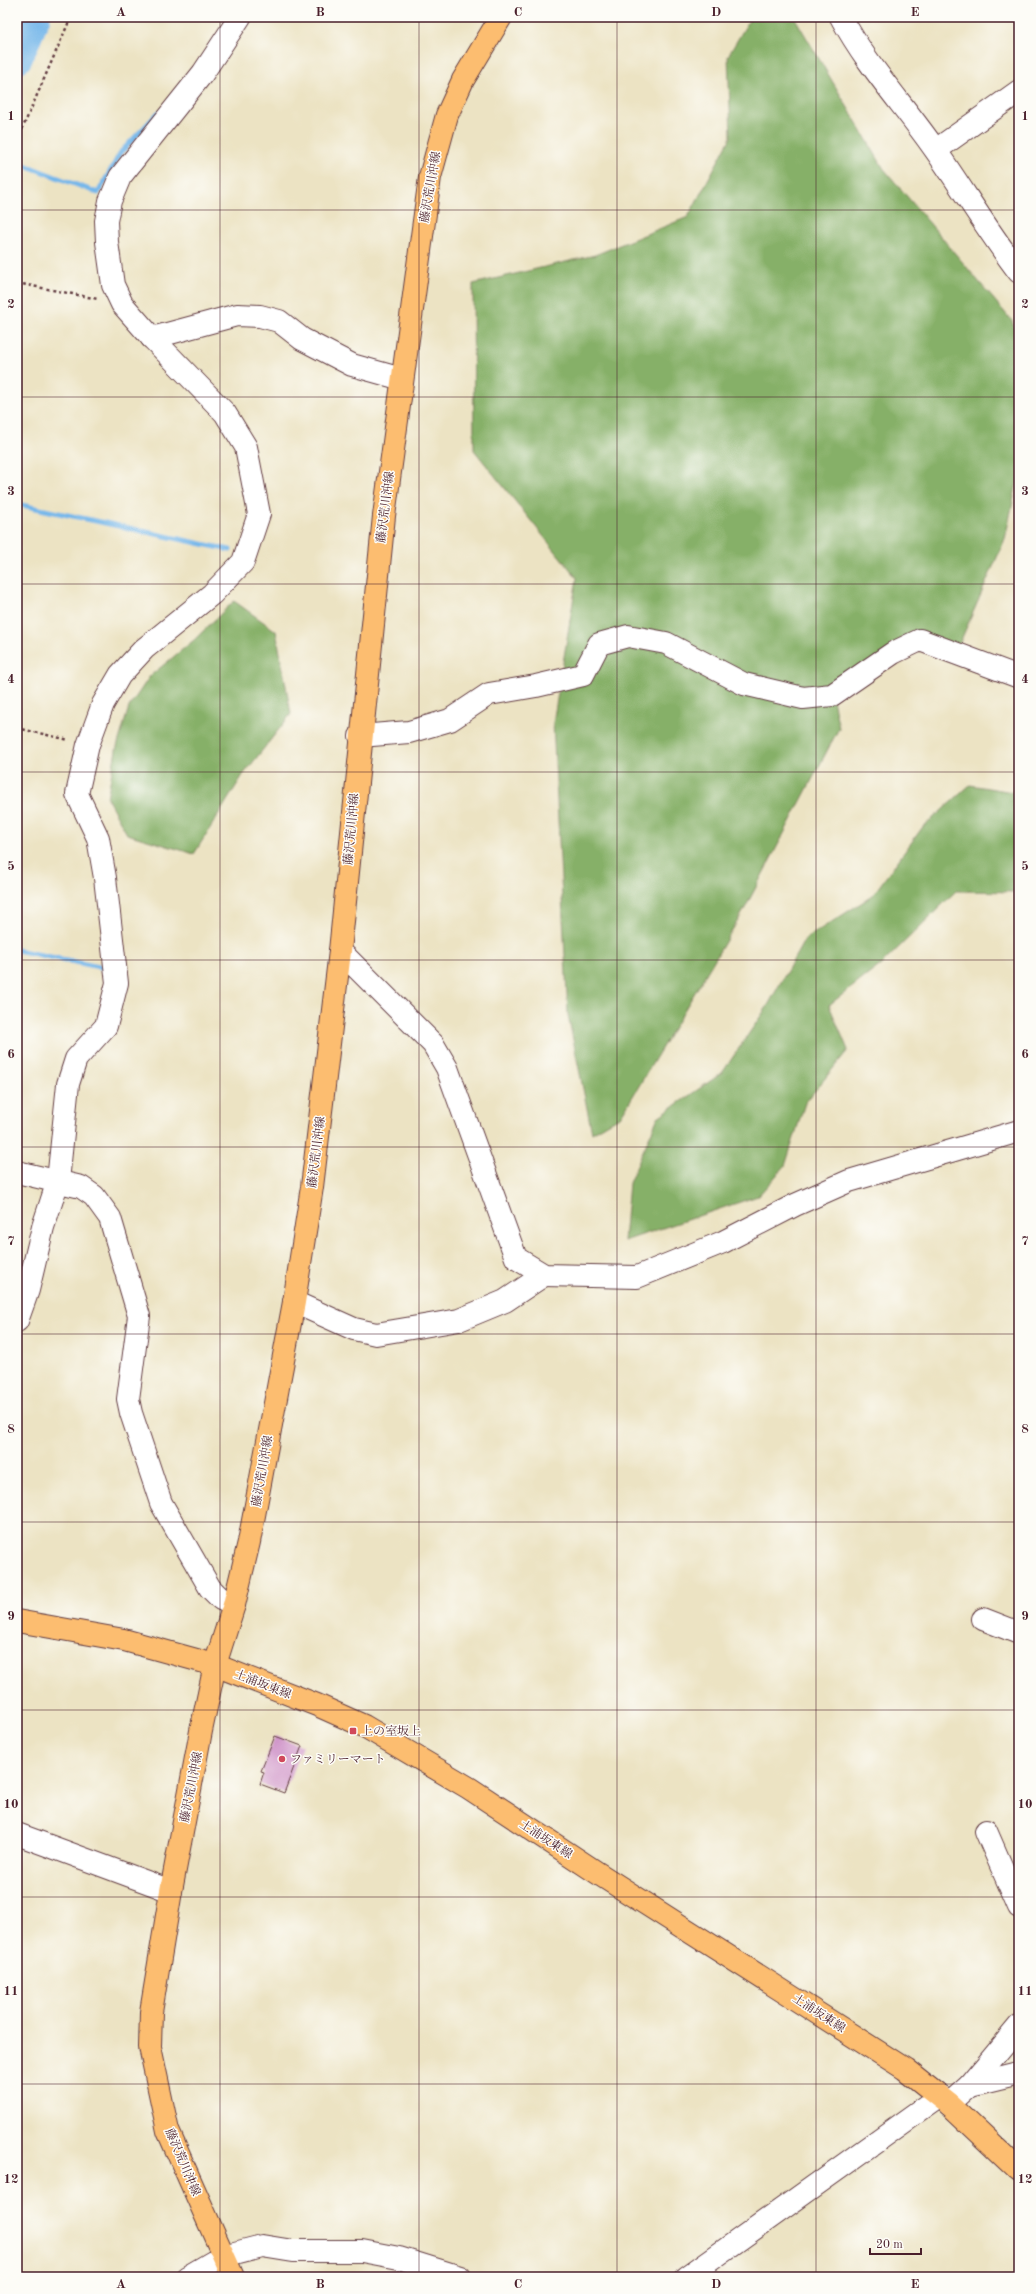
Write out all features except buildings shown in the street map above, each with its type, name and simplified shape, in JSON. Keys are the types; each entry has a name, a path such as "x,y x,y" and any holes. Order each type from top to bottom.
{"main road":[{"name":"藤沢荒川沖線","path":"233,2277 168,2131 150,2047 151,2012 171,1891 215,1665 234,1605 249,1542 294,1302 312,1187 340,951 360,736 384,516 430,177 436,150 447,115 463,80 501,17"},
{"name":"土浦坂東線","path":"17,1621 124,1640 215,1665 317,1705 364,1726 463,1784 899,2065 944,2100 1019,2170"}],"street":[{"path":"17,1321 28,1290 43,1227 58,1181 68,1084 76,1059 106,1026 117,983 106,878 98,838 77,794 88,745 103,704 120,675 144,649 212,594 243,562 259,514 246,448 225,413 152,338 122,304 113,285 109,264 106,221 110,201 120,177 203,73 239,17"},
{"path":"841,17 857,48 936,150 998,245 1019,272"},
{"path":"936,150 1019,91"},
{"path":"152,338 237,315 260,316 279,321 302,339 352,365 402,379"},
{"path":"360,736 409,732 450,720 489,694 536,686 582,675 599,644 628,636 666,643 744,684 804,698 832,695 894,653 920,640 1019,677"},
{"path":"340,951 433,1044 447,1068 516,1258 544,1275 637,1277 723,1242 795,1205 849,1181 1019,1131"},
{"path":"17,1172 81,1187 94,1196 110,1218 139,1316 128,1399 131,1413 161,1503 210,1588 221,1599 234,1605"},
{"path":"294,1302 354,1329 376,1334 459,1320 505,1301 544,1275"},
{"path":"983,1619 1019,1633"},
{"path":"986,1831 1019,1907"},
{"path":"17,1834 171,1891"},
{"path":"970,2085 1019,2026"},
{"path":"687,2277 944,2100 970,2085 1019,2074"},
{"path":"187,2277 223,2256 262,2246 293,2251 362,2251 399,2258 460,2277"}],"path":[{"path":"17,141 71,17"},
{"path":"17,283 122,304"},
{"path":"17,728 88,745"}],"green space":[{"path":"751,17 795,18 884,169 1012,321 1019,341 1019,474 1005,539 958,647 920,640 832,695 839,728 743,912 621,1116 592,1133 568,1015 553,723 577,578 474,450 473,284 595,255 688,217 731,137 728,56"},
{"path":"234,601 276,631 291,714 243,775 194,854 127,834 107,798 116,750 129,707 150,676 194,640"},
{"path":"970,785 1019,793 1019,892 956,891 882,964 829,1005 848,1050 805,1103 785,1166 758,1196 624,1241 629,1183 658,1117 722,1073 767,1007 805,939 872,896 922,828"}],"waterway":[{"path":"17,58 35,17"},
{"path":"22,164 98,193 121,152 158,113"},
{"path":"17,504 230,550"},
{"path":"17,950 104,968"}],"place":[{"name":"上の室坂上","path":"353,1731"},
{"name":"ファミリーマート","path":"282,1759"}]}
